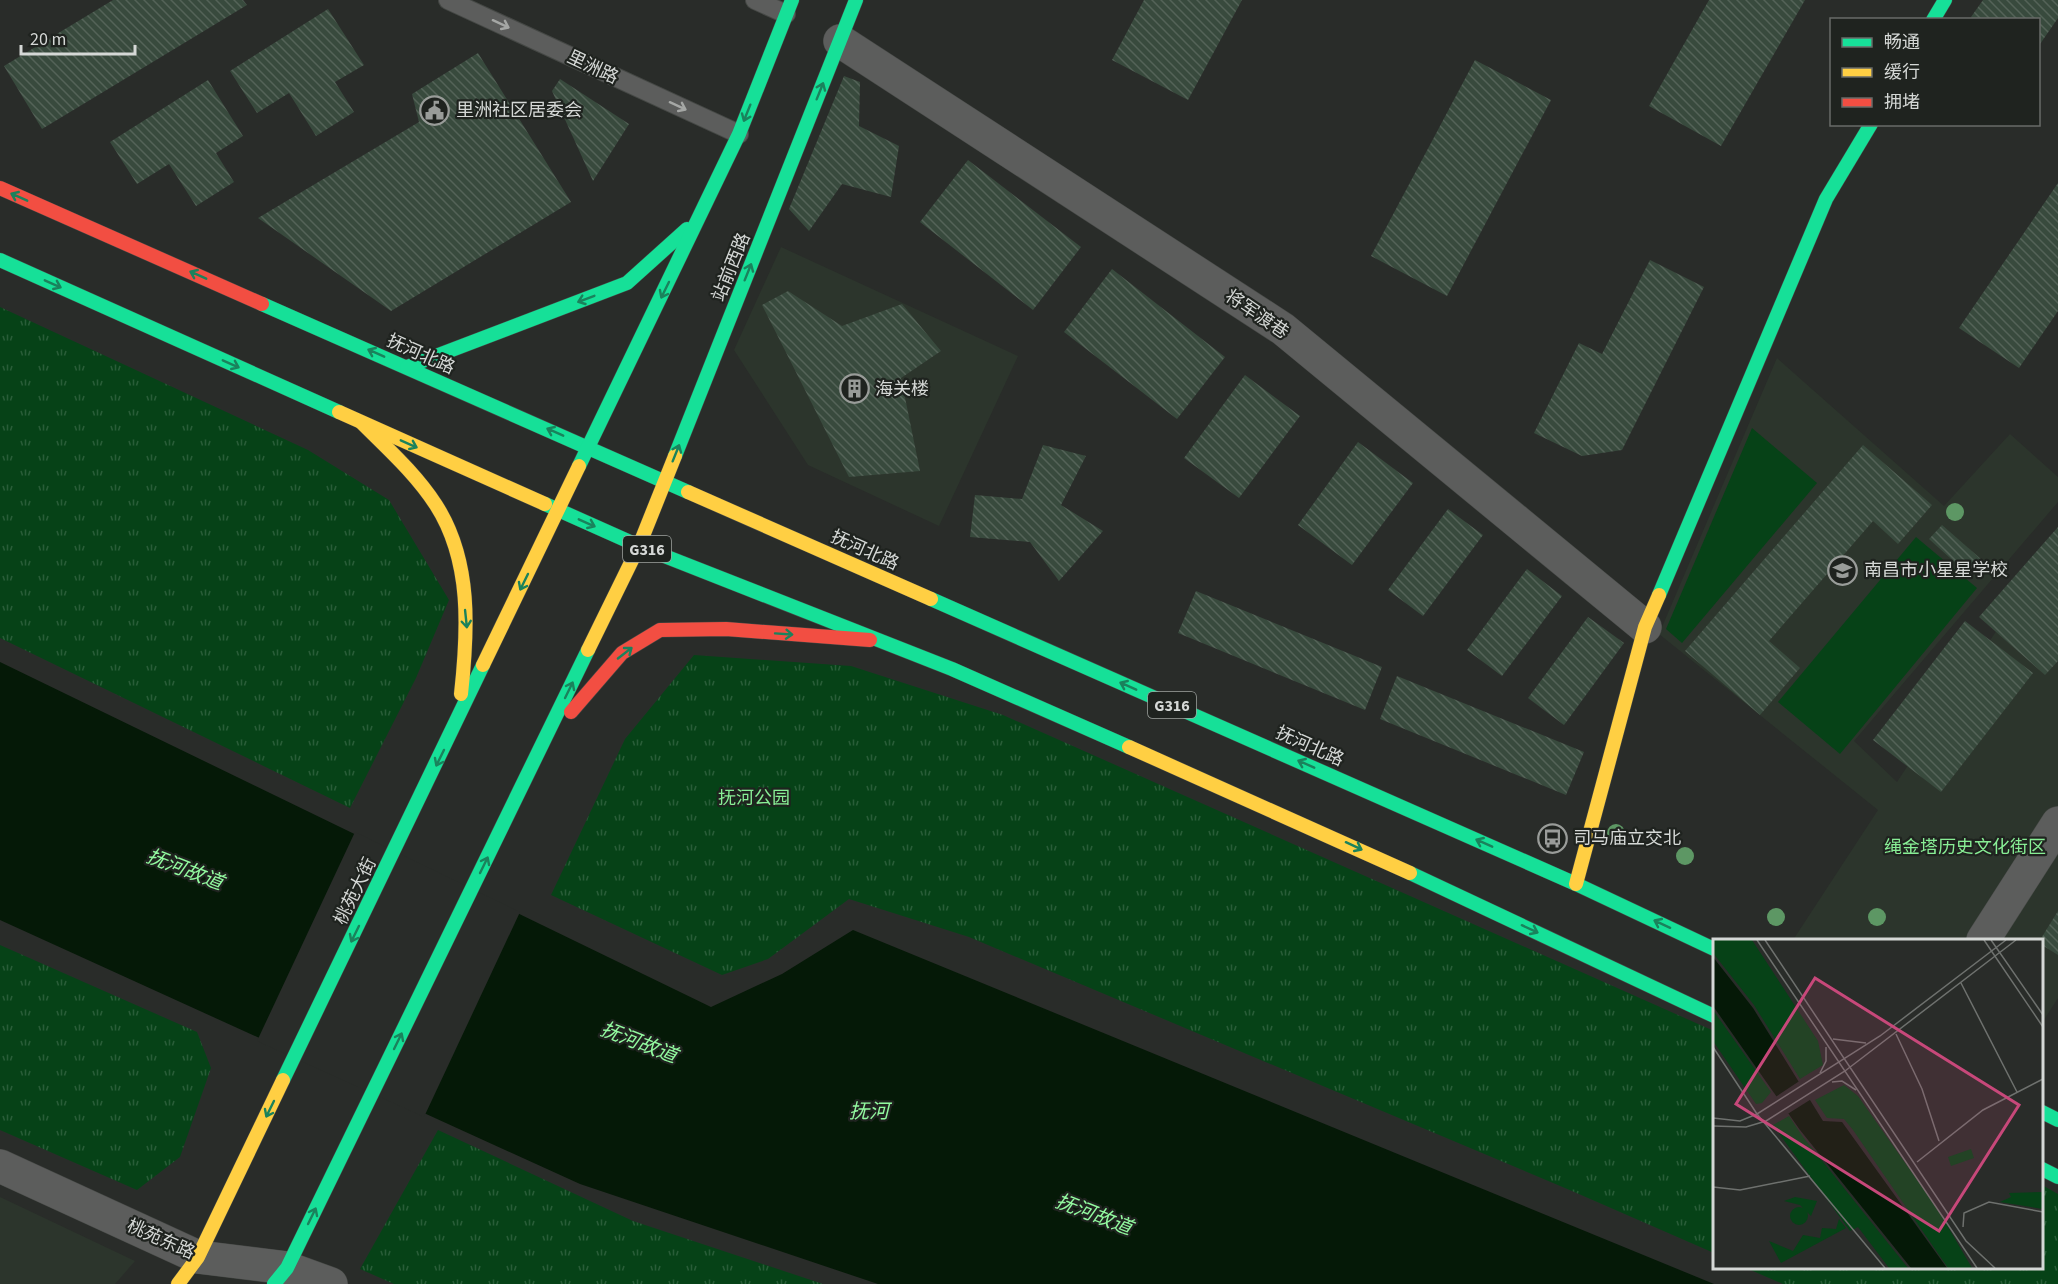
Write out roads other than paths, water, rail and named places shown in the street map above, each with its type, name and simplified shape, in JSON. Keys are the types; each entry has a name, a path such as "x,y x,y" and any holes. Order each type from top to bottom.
{"main road":[{"name":"站前西路","path":"639,546 856,0"},
{"path":"1934,18 1945,0"},
{"path":"559,511 739,134 789,7"},
{"path":"1576,884 1645,627 1826,200 1870,126"},
{"name":"抚河北路","path":"0,188 1576,884 1713,949"},
{"path":"407,367 627,283 699,217"},
{"name":"G316","path":"0,260 639,546 952,669 1301,822 1713,1016"},
{"path":"362,423 422,484 445,522 460,559 468,637 458,719"},
{"name":"桃苑大街","path":"178,1284 198,1257 559,511"},
{"path":"280,1276 639,546"},
{"path":"544,742 622,653 660,630 726,629 881,641"},
{"path":"2043,1112 2058,1120"},
{"path":"2043,1170 2058,1177"}],"street":[{"name":"将军渡巷","path":"840,41 1283,329 1645,627"},
{"path":"1985,939 2058,824"},
{"name":"桃苑东路","path":"0,1166 198,1257 280,1276 332,1284"}],"lane":[{"name":"里洲路","path":"448,0 739,134"},
{"path":"755,0 789,7"}],"water":[{"name":"抚河","path":"0,662 711,1007 782,974 853,930 1714,1284 878,1284 580,1184 0,920"}],"place":[{"name":"里洲社区居委会","path":"435,110"},
{"name":"海关楼","path":"854,389"},
{"name":"南昌市小星星学校","path":"1843,570"},
{"name":"司马庙立交北","path":"1552,838"}],"park label":[{"name":"抚河公园","path":"754,798"},
{"name":"绳金塔历史文化街区","path":"1965,847"}],"water label":[{"name":"抚河故道","path":"185,869"},
{"name":"抚河故道","path":"639,1042"},
{"name":"抚河故道","path":"1094,1214"}]}
